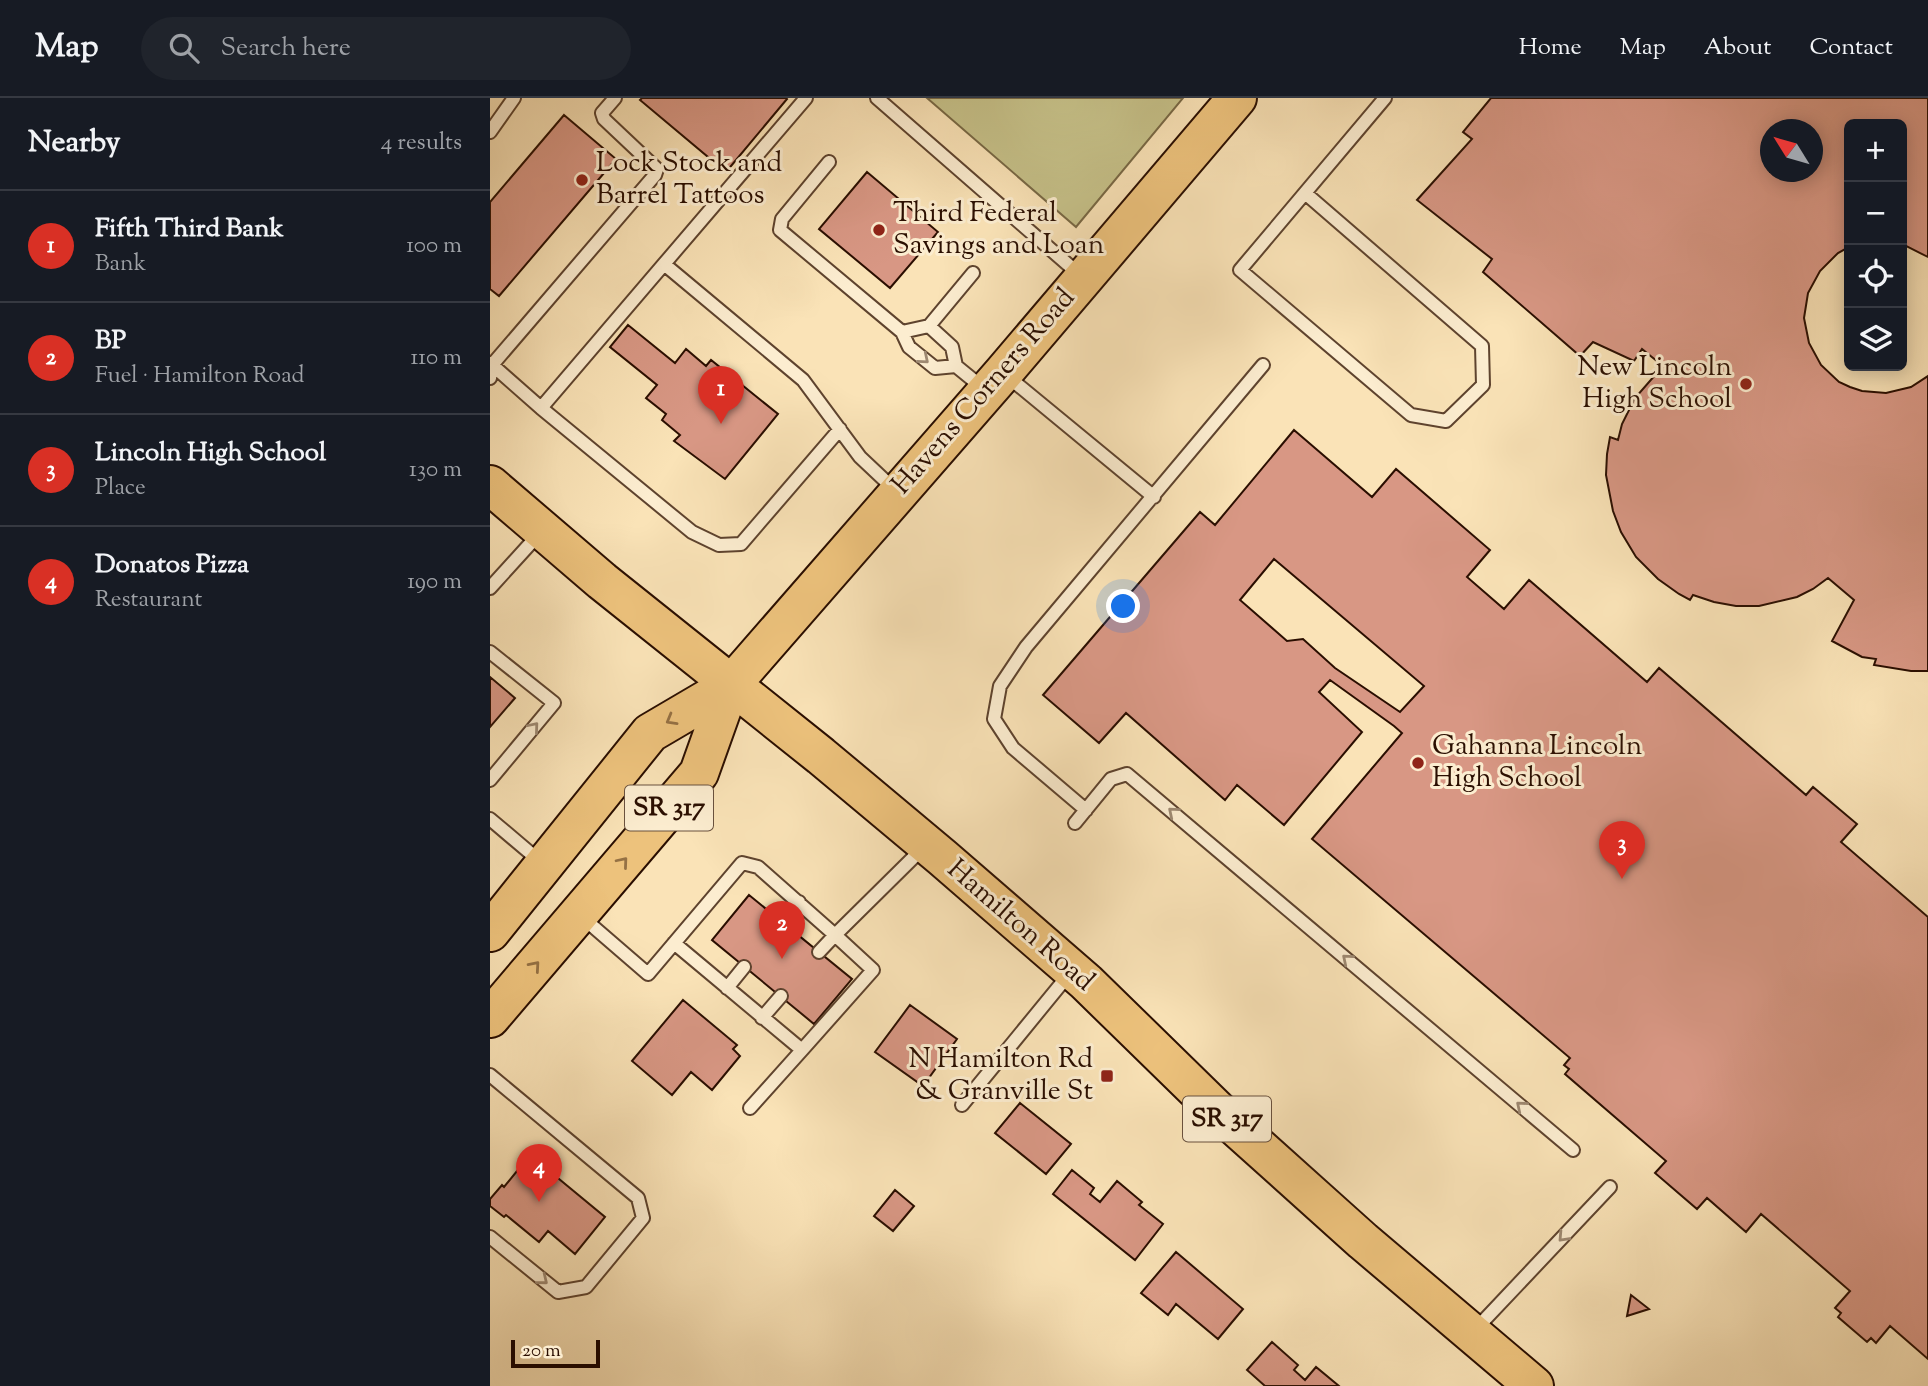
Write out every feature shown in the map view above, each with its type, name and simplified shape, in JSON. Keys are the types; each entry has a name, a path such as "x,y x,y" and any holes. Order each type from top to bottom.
{"main road":[{"name":"Havens Corners Road","path":"730,686 1237,98"},
{"name":"Hamilton Road","path":"490,485 730,686 821,756 927,844 1072,970 1216,1109 1471,1334 1534,1386"},
{"name":"SR 317","path":"490,932 650,733 730,686"},
{"name":"SR 317","path":"490,1018 699,773 730,686"}],"lane":[{"path":"490,132 514,98"},
{"path":"490,378 491,364 655,174 657,169 604,119 602,113 615,98"},
{"path":"541,408 806,98"},
{"path":"877,98 1083,277"},
{"path":"1305,193 1482,346 1483,385 1446,421 1411,415 1240,270 1385,98"},
{"path":"829,162 782,219 780,230 902,332 909,347 935,368 956,366 994,382 1154,497"},
{"path":"664,264 803,380 860,457 898,492"},
{"path":"902,332 929,326 973,273"},
{"path":"929,326 952,347 956,366"},
{"path":"491,364 692,532 719,545 741,544 840,429"},
{"path":"1086,810 1013,748 994,719 1000,686 1026,647 1263,365"},
{"path":"490,588 542,530"},
{"path":"490,652 554,704 490,780"},
{"path":"1075,823 1111,779 1127,774 1573,1150"},
{"path":"490,819 545,865"},
{"path":"819,952 927,844"},
{"path":"579,914 648,974 742,863 758,867 873,970 750,1108"},
{"path":"783,922 799,902"},
{"path":"674,943 802,1051"},
{"path":"727,988 744,967"},
{"path":"962,1105 1072,970"},
{"path":"762,1017 781,996"},
{"path":"490,1075 638,1198 643,1218 586,1287 558,1292 490,1237"},
{"path":"1471,1334 1610,1187"}],"shaded area":[{"path":"927,98 1183,98 1076,227"}],"building":[{"name":"New Lincoln High School","path":"1491,98 1928,98 1928,257 1907,246 1907,119 1844,119 1844,250 1820,271 1808,293 1804,318 1809,343 1821,365 1839,382 1862,391 1886,393 1911,387 1928,376 1928,671 1874,665 1876,659 1862,657 1832,641 1854,600 1828,578 1797,597 1759,606 1736,606 1693,595 1690,600 1658,579 1636,557 1621,532 1613,511 1606,475 1607,454 1610,437 1618,440 1622,424 1635,398 1663,366 1642,349 1634,361 1593,342 1580,356 1483,272 1492,259 1417,200 1472,139 1463,132"},
{"path":"787,99 726,172 640,100"},
{"path":"564,115 616,159 499,296 490,289 490,202"},
{"name":"Third Federal Savings and Loan","path":"867,172 938,232 890,288 819,229"},
{"path":"628,325 675,363 686,349 706,366 711,360 778,414 725,479 674,441 680,435 662,420 666,414 646,398 657,385 610,347"},
{"path":"1294,430 1372,497 1396,469 1490,550 1467,577 1504,609 1529,580 1647,682 1659,668 1806,795 1813,787 1857,824 1841,842 1928,917 1928,1359 1890,1326 1876,1343 1871,1338 1867,1342 1838,1317 1841,1313 1835,1308 1850,1291 1761,1214 1746,1232 1707,1198 1697,1209 1655,1173 1666,1161 1565,1074 1569,1069 1564,1065 1570,1058 1312,839 1402,733 1394,726 1330,680 1319,692 1362,732 1284,825 1237,785 1225,800 1126,713 1099,743 1043,695 1200,512 1215,525","holes":["1274,559 1424,686 1400,712 1335,668 1303,639 1287,641 1240,600"]},
{"path":"490,677 515,698 490,727"},
{"path":"749,895 852,979 814,1024 712,940"},
{"path":"683,1000 737,1045 733,1049 740,1056 712,1090 691,1072 672,1095 632,1061"},
{"path":"910,1005 957,1039 923,1086 875,1052"},
{"path":"1020,1103 1071,1144 1046,1174 995,1133"},
{"path":"530,1155 605,1217 575,1254 548,1231 539,1242 506,1215 504,1217 490,1206 490,1199 502,1185 504,1187"},
{"path":"1072,1170 1094,1188 1090,1194 1100,1202 1117,1181 1142,1202 1139,1205 1163,1224 1135,1260 1053,1194"},
{"path":"895,1190 914,1206 893,1231 874,1216"},
{"path":"1176,1252 1243,1309 1218,1339 1176,1304 1168,1315 1141,1293"},
{"path":"1631,1295 1649,1309 1627,1316"},
{"path":"1272,1342 1298,1365 1294,1370 1305,1380 1316,1367 1339,1386 1265,1386 1247,1370"}],"place":[{"name":"Lock Stock and Barrel Tattoos","path":"582,180"},
{"name":"Third Federal Savings and Loan","path":"879,230"},
{"name":"New Lincoln High School","path":"1746,384"},
{"name":"Fifth Third Bank","path":"721,424"},
{"name":"Gahanna Lincoln High School","path":"1418,763"},
{"name":"Lincoln High School","path":"1622,879"},
{"name":"BP","path":"782,959"},
{"name":"N Hamilton Rd & Granville St","path":"1107,1076"},
{"name":"Donatos Pizza","path":"539,1202"}]}
